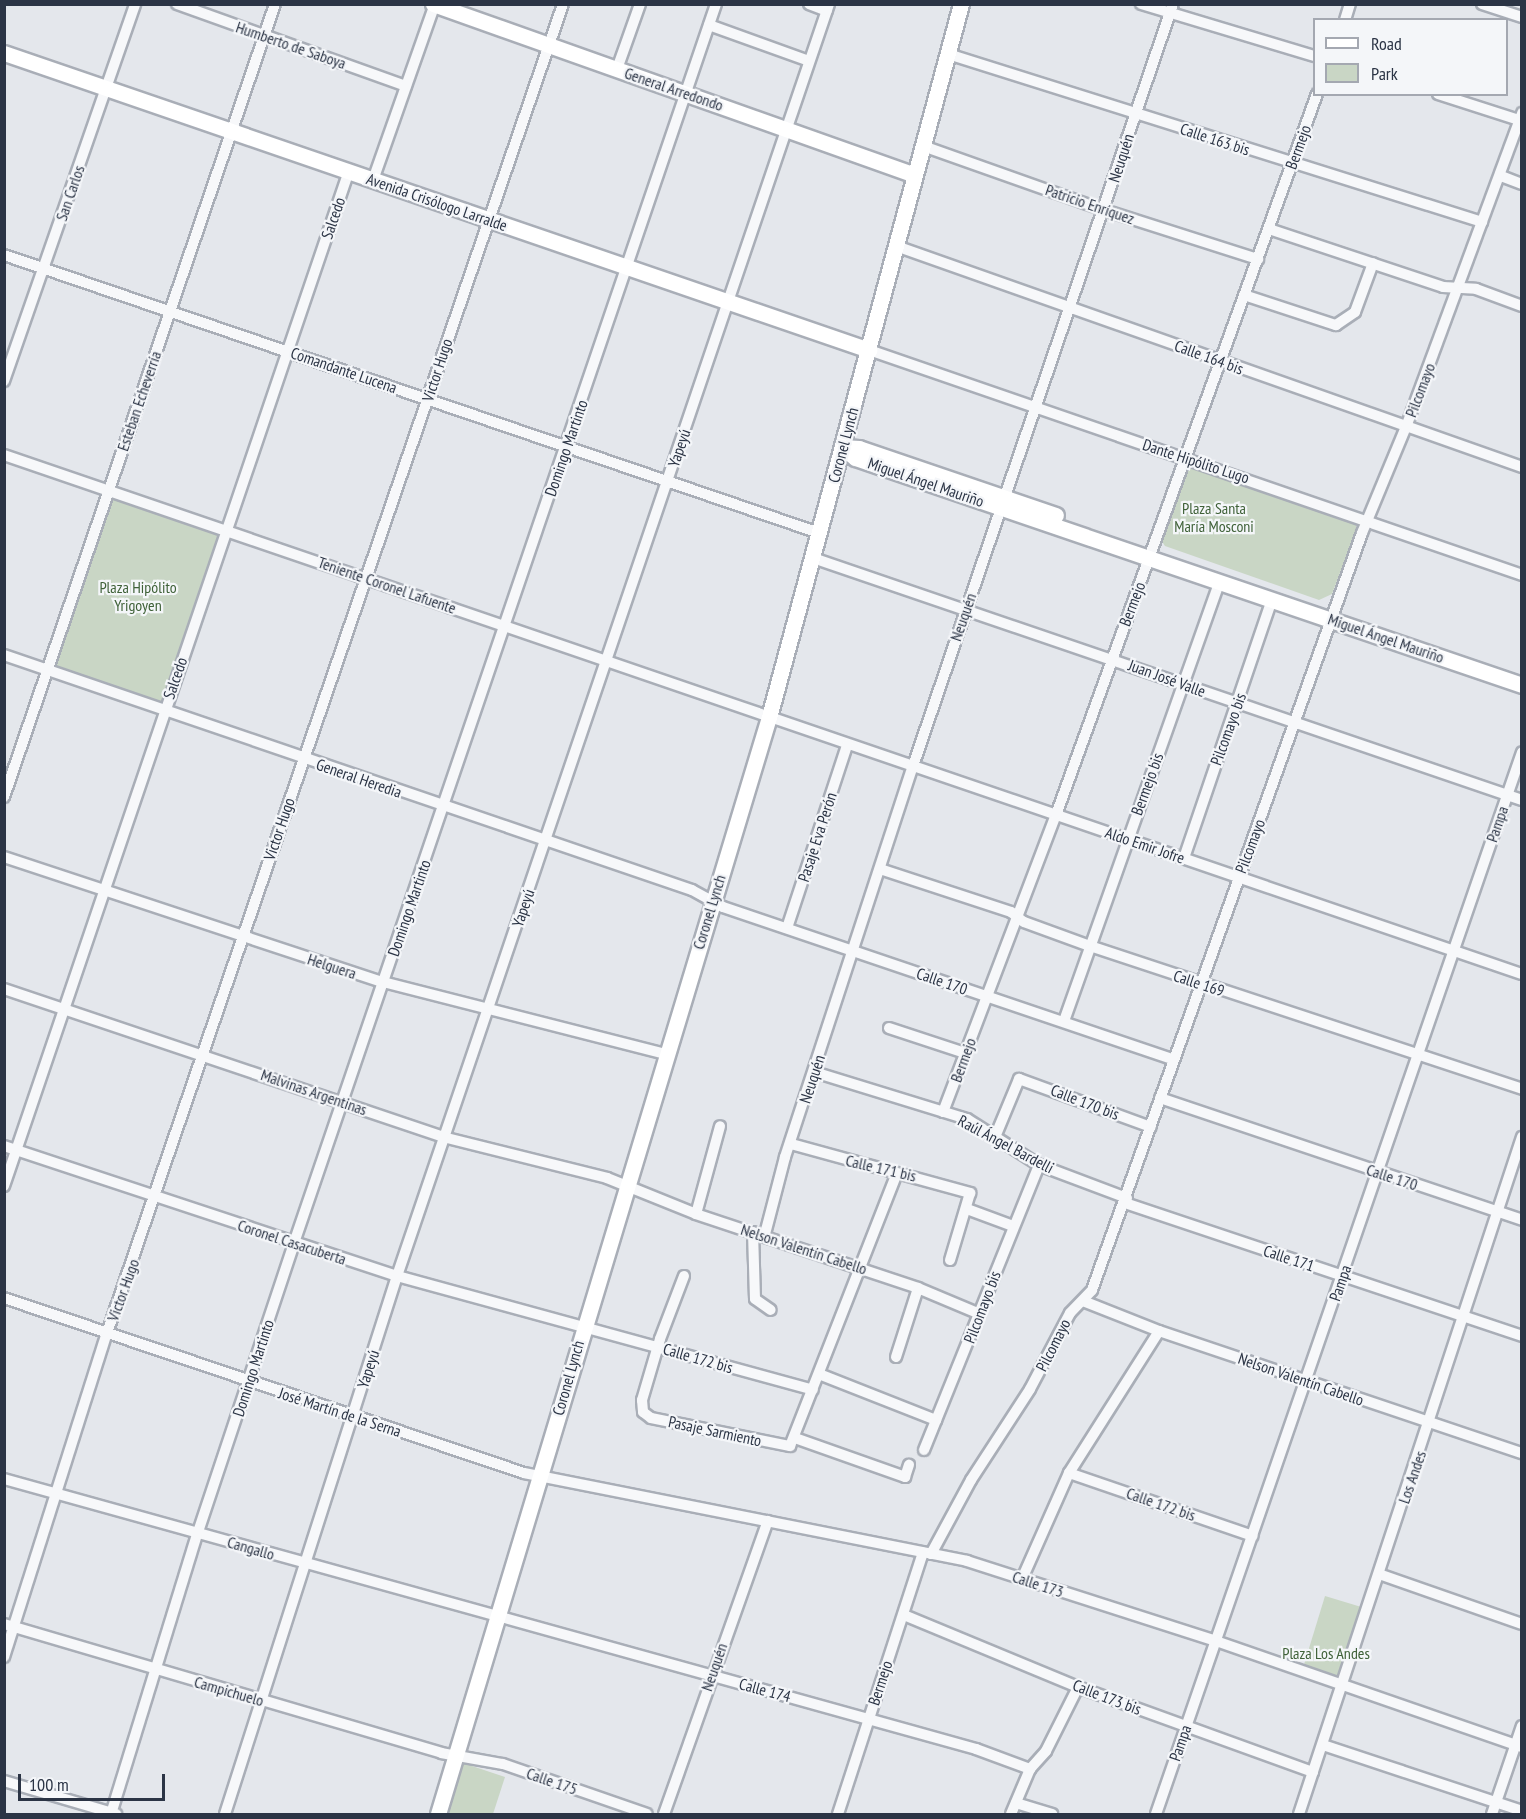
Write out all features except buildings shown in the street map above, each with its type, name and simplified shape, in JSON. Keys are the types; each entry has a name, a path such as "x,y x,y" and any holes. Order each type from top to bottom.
{"main road":[{"name":"Coronel Lynch","path":"438,1815 665,1054 769,717 961,4"},
{"name":"General Arredondo","path":"435,5 915,176"},
{"name":"Avenida Crisólogo Larralde","path":"4,53 869,350"},
{"name":"Miguel Ángel Mauriño","path":"842,447 855,458 1004,503 1333,615 1521,675"},
{"name":"Miguel Ángel Mauriño","path":"1151,553 1220,581 1272,599 1333,615 1521,685"}],"street":[{"name":"San Carlos","path":"4,381 135,4"},
{"name":"Humberto de Saboya","path":"177,4 406,86"},
{"name":"Esteban Echeverría","path":"4,797 275,4"},
{"name":"Victor Hugo","path":"4,1657 9,1625 107,1333 156,1196 242,937 428,398 486,219 563,4"},
{"path":"617,69 640,4"},
{"name":"Domingo Martinto","path":"114,1814 198,1532 294,1243 716,4"},
{"path":"809,4 828,8"},
{"path":"1141,4 1172,9 1313,56"},
{"path":"1482,4 1521,17"},
{"path":"373,180 435,5"},
{"name":"Yapeyú","path":"225,1815 302,1562 353,1416 397,1276 447,1138 785,128 828,8"},
{"name":"Neuquén","path":"765,1234 791,1144 913,766 1072,309 1135,114 1172,9"},
{"path":"709,26 808,61"},
{"name":"Calle 163 bis","path":"948,54 1482,222"},
{"name":"Bermejo","path":"943,1112 1056,815 1316,96"},
{"path":"1445,96 1520,116"},
{"name":"Pilcomayo","path":"927,1553 1030,1389 1070,1313 1092,1290 1126,1201 1172,1059 1297,722 1333,615 1501,177 1520,116"},
{"name":"Patricio Enríquez","path":"923,146 1104,210 1258,259"},
{"name":"Salcedo","path":"4,1186 103,889 349,171"},
{"path":"1501,177 1521,184"},
{"path":"1269,229 1443,287 1476,289 1521,306"},
{"name":"Calle 164 bis","path":"896,246 1521,466"},
{"name":"Comandante Lucena","path":"4,255 819,533"},
{"path":"1244,296 1336,325 1355,312 1372,263"},
{"name":"Dante Hipólito Lugo","path":"869,350 1368,519 1521,575"},
{"name":"Teniente Coronel Lafuente","path":"4,454 769,717"},
{"name":"Juan José Valle","path":"813,558 1521,800"},
{"name":"Bermejo bis","path":"1064,1021 1220,581"},
{"name":"Pilcomayo bis","path":"1184,858 1272,599"},
{"name":"General Heredia","path":"4,655 164,712 692,890 713,902"},
{"name":"Aldo Emir Jofre","path":"769,717 1521,974"},
{"name":"Pasaje Eva Perón","path":"787,928 847,745"},
{"name":"Pampa","path":"1160,1813 1185,1727 1379,1173 1521,752"},
{"name":"Helguera","path":"4,857 383,982 665,1054"},
{"name":"Calle 169","path":"880,869 1018,917 1090,946 1417,1057 1521,1089"},
{"name":"Calle 170","path":"713,902 1172,1059"},
{"name":"Malvinas Argentinas","path":"4,989 344,1101 447,1138 627,1186"},
{"path":"889,1028 965,1053"},
{"name":"Raúl Ángel Bardelli","path":"814,1072 967,1119 1039,1165 1126,1201"},
{"name":"Calle 170 bis","path":"995,1137 1019,1079 1150,1127"},
{"name":"Calle 170","path":"1160,1098 1521,1220"},
{"path":"696,1214 720,1126"},
{"name":"Los Andes","path":"1299,1815 1430,1424 1521,1137"},
{"name":"Calle 171 bis","path":"791,1144 896,1175 915,1176 970,1193 967,1209"},
{"name":"Coronel Casacuberta","path":"4,1146 397,1276 584,1324"},
{"name":"Pilcomayo bis","path":"924,1450 1039,1165"},
{"path":"792,1442 896,1175"},
{"name":"Nelson Valentín Cabello","path":"627,1186 696,1214 765,1234 918,1288 980,1314"},
{"name":"Calle 171","path":"1126,1201 1521,1336"},
{"path":"951,1260 967,1209 1013,1226"},
{"path":"753,1232 754,1299 771,1310"},
{"path":"658,1347 684,1276"},
{"path":"896,1357 918,1288"},
{"name":"José Martín de la Serna","path":"4,1298 248,1382 540,1476"},
{"name":"Nelson Valentín Cabello","path":"1083,1301 1159,1331 1521,1453"},
{"name":"Calle 172 bis","path":"584,1324 813,1390"},
{"path":"1022,1579 1070,1473 1159,1331"},
{"name":"Pasaje Sarmiento","path":"658,1347 642,1400 643,1412 651,1418 792,1442 905,1477 909,1466"},
{"path":"819,1374 936,1420"},
{"name":"Calle 172 bis","path":"1070,1473 1252,1536"},
{"name":"Calle 173","path":"540,1476 927,1553 1022,1579 1216,1641 1518,1746"},
{"name":"Cangallo","path":"4,1479 498,1617"},
{"name":"Neuquén","path":"664,1815 711,1675 768,1521"},
{"name":"Bermejo","path":"838,1815 904,1615 927,1553"},
{"path":"1379,1574 1521,1624"},
{"name":"Calle 173 bis","path":"904,1615 1078,1687 1313,1772"},
{"name":"Calle 174","path":"498,1617 976,1749 1030,1769"},
{"name":"Campichuelo","path":"9,1625 156,1670 455,1755"},
{"path":"1011,1815 1030,1769 1046,1751 1078,1687"},
{"path":"1492,1815 1518,1746 1521,1726"},
{"path":"1323,1745 1521,1811"},
{"name":"Calle 175","path":"455,1755 503,1764 647,1815"},
{"path":"4,1781 114,1814"},
{"path":"1016,1803 1052,1815"}],"green space":[{"name":"Plaza Santa María Mosconi","path":"1188,464 1355,523 1357,528 1332,594 1319,600 1165,546 1161,540"},
{"name":"Plaza Hipólito Yrigoyen","path":"109,491 226,531 165,710 47,670"},
{"name":"Plaza Los Andes","path":"1325,1596 1361,1607 1340,1677 1304,1666"},
{"path":"460,1762 505,1777 493,1814 445,1814"}]}
